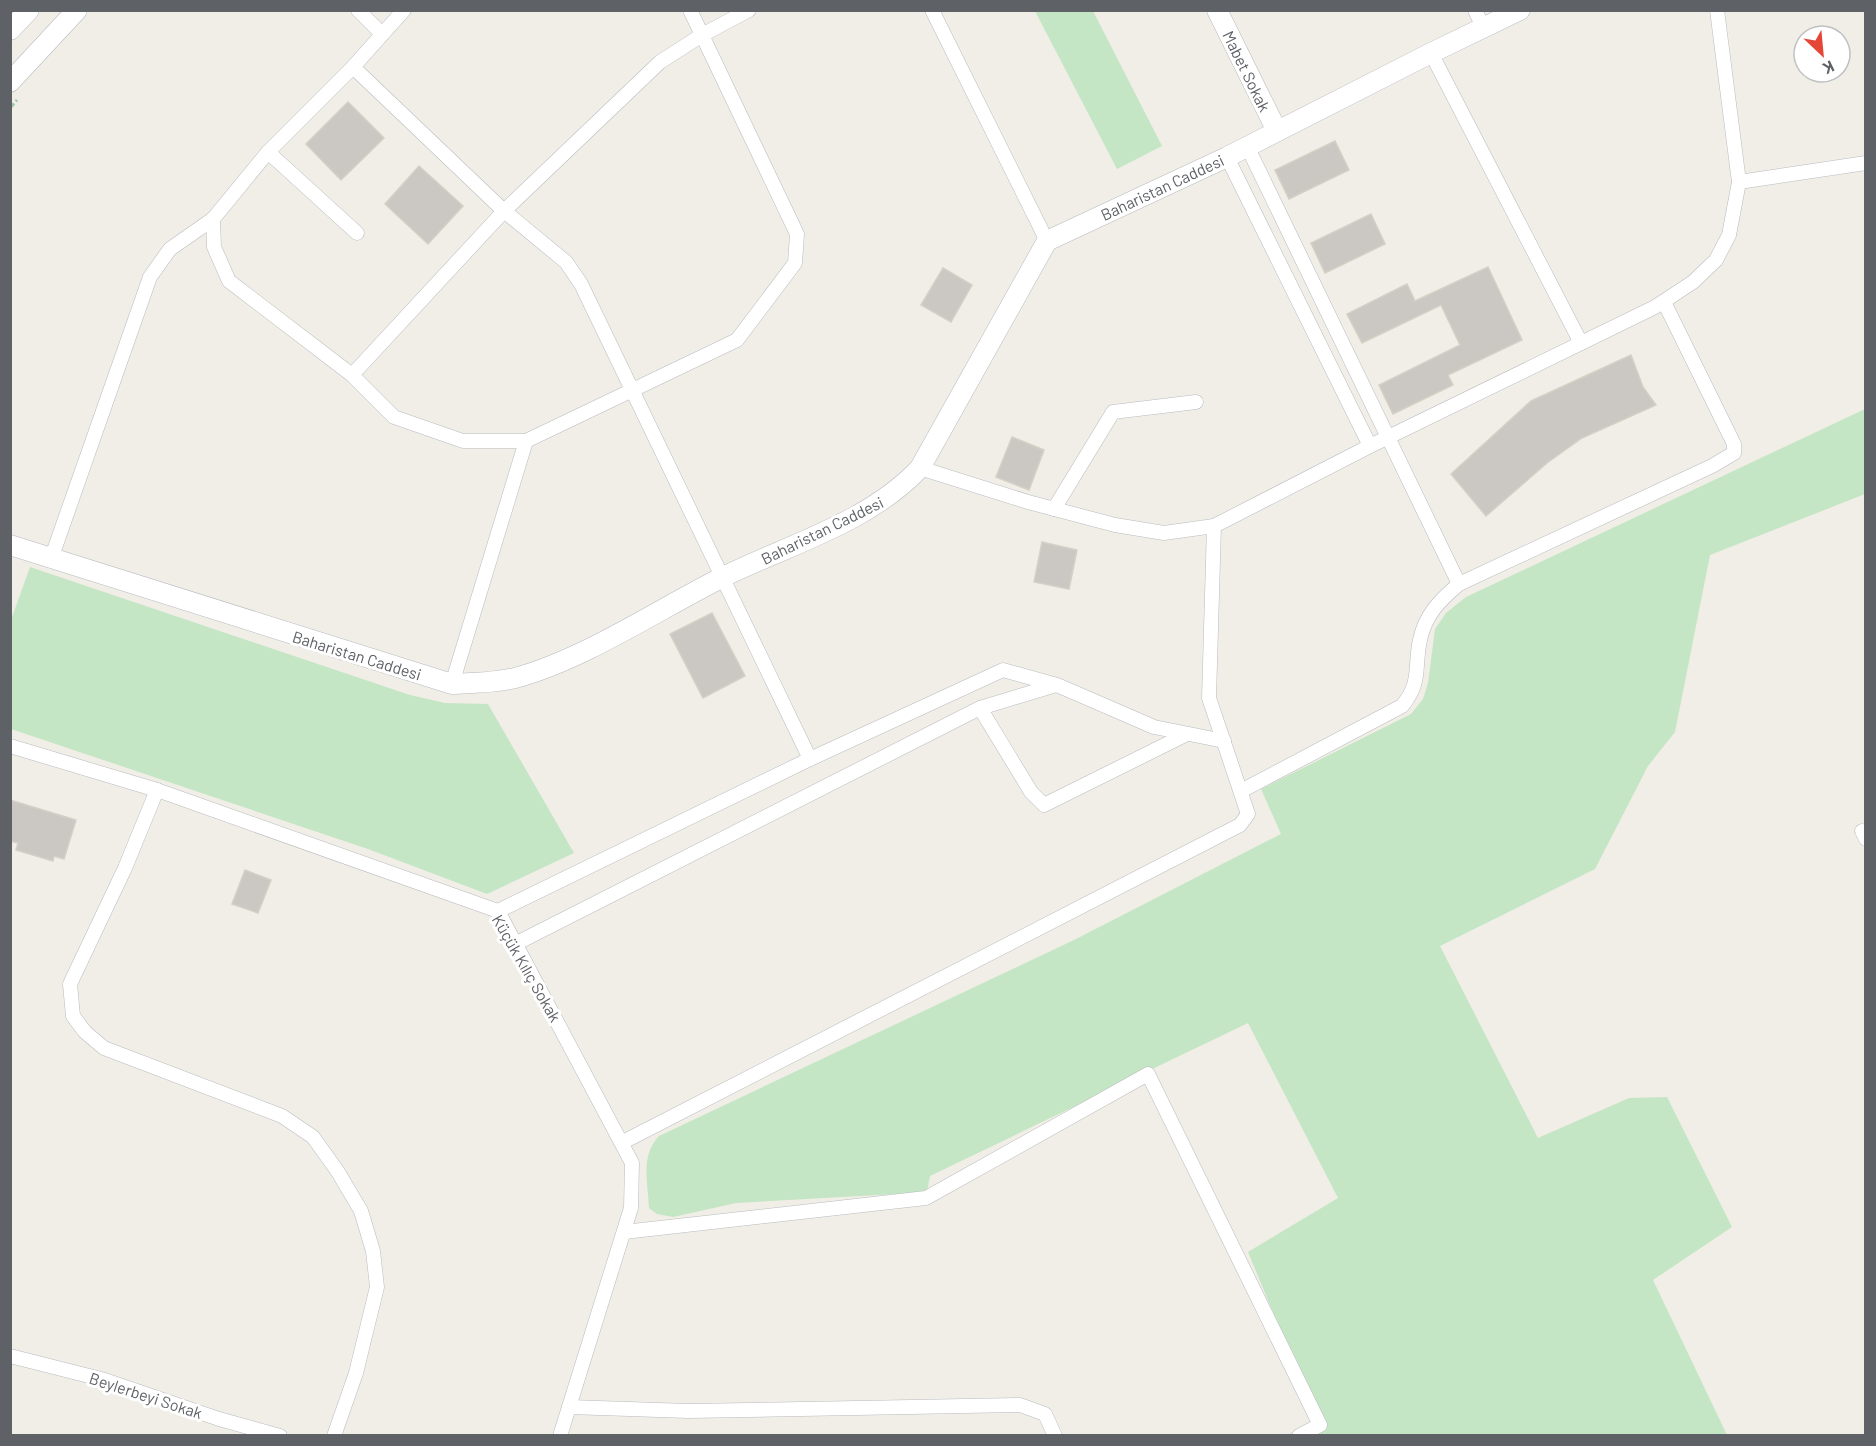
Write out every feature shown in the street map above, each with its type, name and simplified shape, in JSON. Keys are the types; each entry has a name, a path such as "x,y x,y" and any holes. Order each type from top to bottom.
{"street":[{"path":"10,30 29,10"},
{"path":"10,82 77,10"},
{"path":"358,10 382,34"},
{"path":"51,559 150,278 170,249 213,219 268,152 353,67 404,10"},
{"path":"213,219 214,247 230,281 352,375 394,417 463,441 526,441 737,340 795,263 797,234 690,10"},
{"path":"352,375 504,211 660,62 702,35 749,10"},
{"path":"932,10 1047,241"},
{"name":"Mabet Sokak","path":"1217,10 1277,131"},
{"name":"Baharistan Caddesi","path":"10,545 452,684 513,678 540,669 572,656 724,577 863,513 901,488 920,468 1047,241 1227,157 1431,53 1479,19 1520,10"},
{"path":"920,468 1115,525 1164,532 1214,526 1386,438 1664,302 1693,282 1716,260 1729,235 1738,182 1717,10"},
{"path":"1431,53 1581,343"},
{"path":"353,67 504,211 566,262 581,284 810,759"},
{"path":"1247,146 1386,438 1459,584"},
{"path":"268,152 357,233"},
{"path":"1227,157 1370,446"},
{"path":"1738,182 1866,163"},
{"path":"1241,790 1402,706 1417,681 1420,640 1429,616 1436,604 1459,584 1712,466 1734,453 1734,444 1664,302"},
{"path":"1054,509 1113,412 1196,402"},
{"path":"452,684 526,441"},
{"path":"623,1142 1240,825 1248,814 1209,698 1214,526"},
{"path":"498,911 810,759 1003,670 1057,685 1154,727 1224,741"},
{"path":"515,944 980,708 1057,685"},
{"path":"980,708 1031,792 1044,805 1186,734"},
{"name":"Küçük Kılıç Sokak","path":"10,746 157,789 498,911 623,1142 632,1163 631,1208 560,1436"},
{"path":"157,789 125,868 70,984 73,1016 85,1032 104,1048 282,1116 313,1137 338,1172 361,1211 373,1251 377,1287 356,1373 334,1436"},
{"path":"624,1232 926,1198 1148,1074 1320,1425 1299,1436"},
{"name":"Beylerbeyi Sokak","path":"10,1356 105,1380 219,1419 280,1436"},
{"path":"569,1407 688,1411 1020,1405 1045,1414 1055,1436"}],"green space":[{"path":"1035,11 1093,11 1162,146 1117,169"},
{"path":"1865,409 1865,494 1710,555 1675,732 1648,766 1595,869 1440,946 1538,1138 1629,1098 1667,1097 1732,1227 1653,1280 1727,1435 1287,1435 1318,1421 1248,1252 1338,1198 1248,1023 930,1176 927,1191 916,1196 895,1194 736,1203 673,1217 657,1214 649,1208 647,1161 649,1152 659,1136 1074,940 1281,834 1261,789 1411,714 1423,699 1428,683 1435,629 1446,613 1466,597"},
{"path":"30,567 410,695 445,703 488,704 574,853 487,894 368,849 11,729 11,620"}],"building":[{"path":"348,102 384,138 341,180 306,144"},
{"path":"1335,141 1349,170 1289,199 1275,170"},
{"path":"419,166 463,206 428,244 385,204"},
{"path":"1371,214 1385,244 1325,273 1311,243"},
{"path":"1488,267 1522,340 1448,375 1453,385 1393,414 1379,385 1460,345 1441,305 1362,343 1347,314 1407,284 1415,301"},
{"path":"943,268 972,285 951,322 921,305"},
{"path":"1631,355 1643,387 1656,405 1582,438 1547,463 1486,516 1451,474 1531,401"},
{"path":"1012,437 1044,450 1029,490 996,477"},
{"path":"1042,542 1077,550 1069,589 1034,582"},
{"path":"712,613 745,676 703,698 670,634"},
{"path":"10,800 76,820 64,859 54,856 53,861 16,850 18,843 10,841"},
{"path":"245,870 271,880 258,913 232,904"}]}
